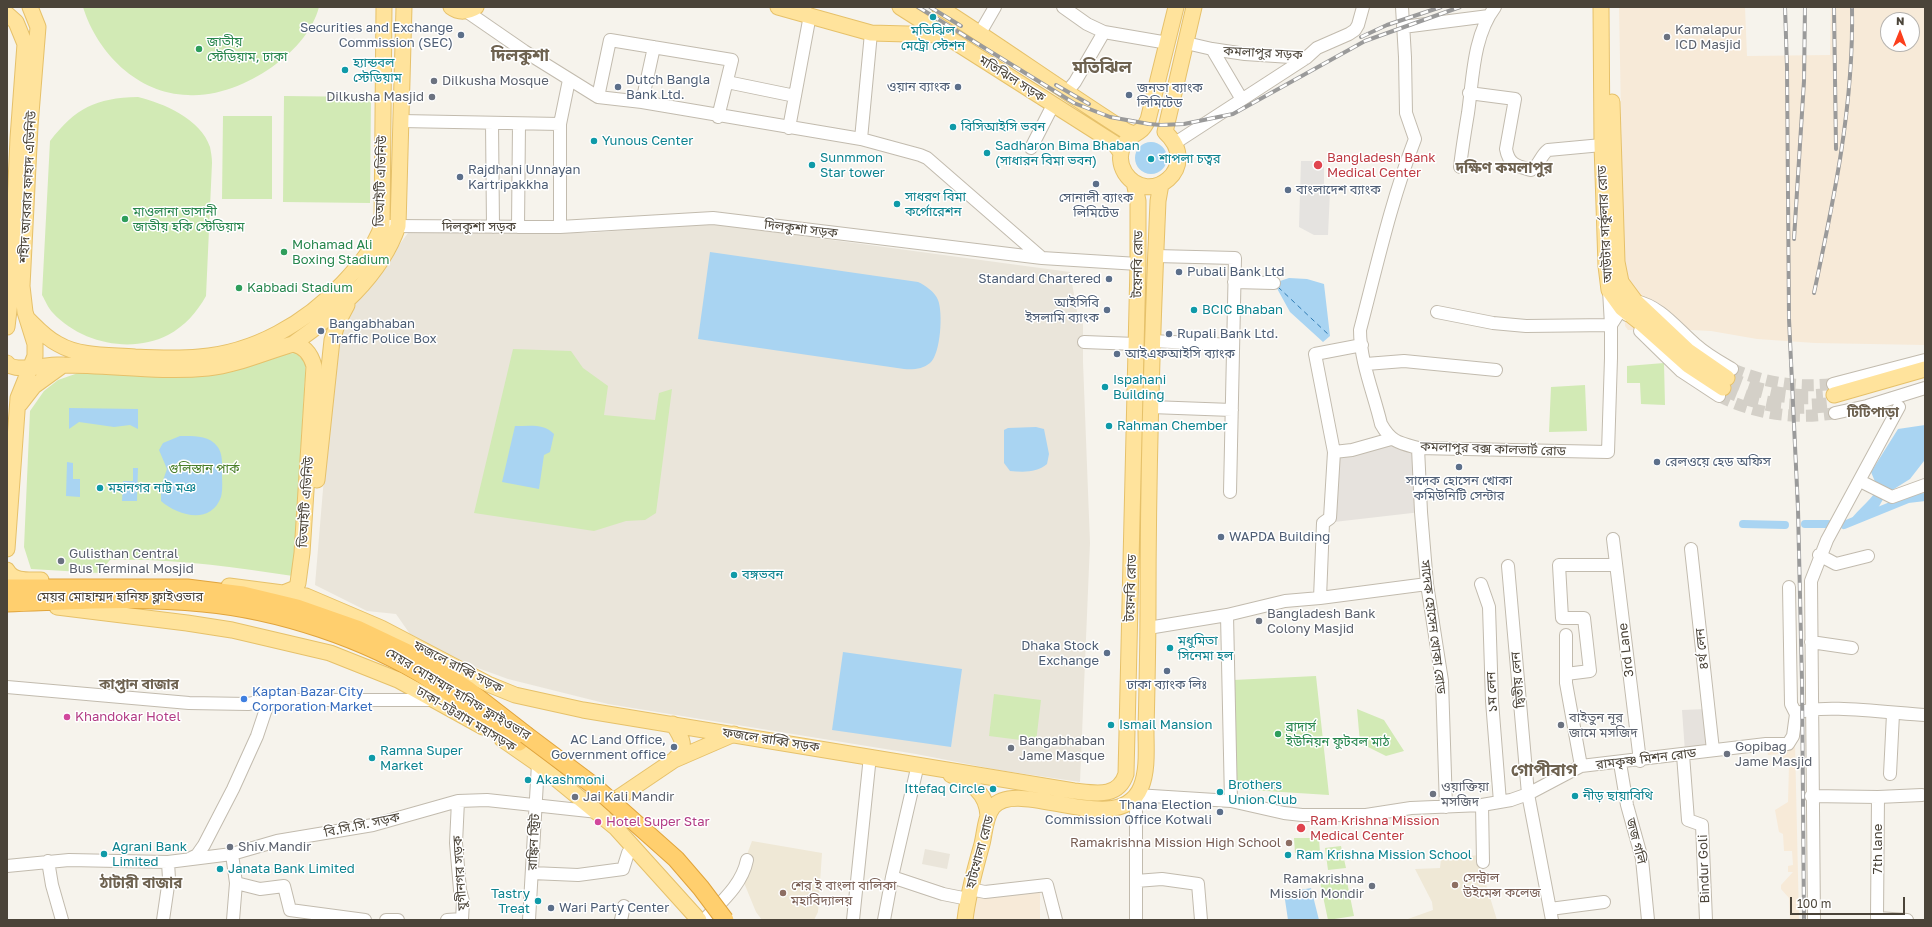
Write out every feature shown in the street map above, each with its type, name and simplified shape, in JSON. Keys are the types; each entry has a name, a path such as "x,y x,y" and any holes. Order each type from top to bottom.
{"highway":[{"path":"7,588 187,588 243,595 297,608 357,629 416,657 468,690 522,738"},
{"name":"মেয়র মোহাম্মদ হানিফ ফ্লাইওভার","path":"7,598 185,594 226,598 269,606 308,618 393,654 442,681 522,738 594,786 676,859 726,920"},
{"name":"মেয়র মোহাম্মদ হানিফ ফ্লাইওভার","path":"7,603 155,600 204,603 239,608 295,620 339,635 370,648 430,679 504,729 522,738 607,809 643,845 679,876 714,920"},
{"path":"69,608 98,606 156,608 191,612 326,639 368,655 395,668 428,686 500,733 522,738"}],"main road":[{"name":"শহীদ আবরার ফাহাদ এভিনিউ","path":"7,549 17,409 22,387 31,367 35,350 22,286 30,126 38,27 30,7"},
{"path":"451,7 460,11 471,9"},
{"path":"778,7 804,11 871,33 944,36"},
{"name":"মতিঝিল সড়ক","path":"900,7 1114,143 1121,153"},
{"name":"মতিঝিল সড়ক","path":"939,7 980,33 1066,93 1126,131 1137,132"},
{"path":"1176,7 1148,120 1125,143 1121,153 1123,170 1135,188 1148,186 1160,190 1177,168 1179,160 1170,138 1186,43 1194,7"},
{"name":"আউটার সার্কুলার রোড","path":"1601,7 1602,145 1606,266 1609,290 1688,351 1725,383"},
{"name":"আউটার সার্কুলার রোড","path":"1610,7 1617,271 1629,304"},
{"name":"শহীদ আবরার ফাহাদ এভিনিউ","path":"7,14 16,22 26,44 13,137 11,292 7,327"},
{"name":"ডিআইটি এভিনিউ","path":"31,367 63,365 172,370 209,368 231,363 292,344 311,331 353,295 380,248 382,226 384,14"},
{"path":"384,14 404,14"},
{"name":"ডিআইটি এভিনিউ","path":"28,319 58,344 77,352 166,358 199,358 220,354 262,341 307,316 327,301 364,260 393,240 398,226 404,14"},
{"name":"টয়েনবি রোড","path":"918,764 1017,781 1102,793 1119,788 1124,782 1126,774 1138,264 1138,201 1135,188"},
{"name":"টয়েনবি রোড","path":"1136,795 1142,785 1146,757 1152,341 1160,190"},
{"path":"312,599 308,590 307,580 329,355 338,322 353,295"},
{"name":"ডিআইটি এভিনিউ","path":"286,592 296,588 299,578 310,440 314,366 312,358 306,350 292,344"},
{"path":"7,363 13,368 31,367"},
{"path":"17,409 34,386 63,365"},
{"path":"1834,399 1925,369"},
{"path":"1834,399 1925,379"},
{"name":"ফজলে রাব্বি সড়ক","path":"7,570 13,577 26,580 145,580 286,592 312,599 381,628 488,684 515,695 558,705 918,764"},
{"name":"ঢাকা-চট্টগ্রাম মহাসড়ক","path":"7,607 69,608 232,630 301,645 353,660 398,680 438,700 486,728 538,764 598,812 638,851 699,920"},
{"path":"598,812 674,760 681,753 683,743 673,724"},
{"path":"674,760 735,734"},
{"path":"918,764 954,776 973,785 985,802 988,816"},
{"path":"1017,781 1011,783 1007,788 1006,792 1012,798 1065,806 1101,808 1123,805 1129,802 1136,795"},
{"name":"হাটখোলা রোড","path":"965,920 969,894 988,816 995,804 1012,798"}],"street":[{"path":"980,33 995,7"},
{"path":"1062,7 1087,24 1104,32 1168,43"},
{"name":"কমলাপুর সড়ক","path":"1186,43 1244,54 1306,58 1317,48 1355,30 1363,7"},
{"path":"1334,452 1352,450 1391,439 1381,424 1366,364 1360,330 1400,178 1415,139 1406,113 1402,7"},
{"path":"471,9 569,80 598,97 642,102 861,139 927,158 1042,258"},
{"path":"789,128 795,96 804,11"},
{"path":"1403,27 1492,11 1477,54 1469,93 1460,167"},
{"path":"1066,93 1075,82 1104,32"},
{"path":"861,139 871,33"},
{"path":"598,97 610,40 732,60 718,116"},
{"path":"642,102 654,47"},
{"name":"কমলাপুর সড়ক","path":"1212,49 1241,98"},
{"path":"1170,138 1241,98 1306,58"},
{"path":"560,227 560,124 569,80"},
{"path":"726,82 795,96"},
{"path":"1469,93 1515,99 1506,150 1508,158 1514,165 1531,170 1537,167 1543,153 1548,150 1602,145"},
{"path":"1031,148 1053,105"},
{"path":"401,121 560,124"},
{"path":"492,123 493,227"},
{"path":"518,227 519,124"},
{"name":"দিলকুশা সড়ক","path":"382,226 560,227 713,218 1042,258 1138,264"},
{"path":"1156,256 1235,258 1230,492"},
{"path":"1234,282 1274,283"},
{"path":"1609,290 1611,325"},
{"path":"1437,312 1493,323 1526,326 1611,325 1629,304 1639,330 1681,371 1725,383"},
{"name":"কমলাপুর বক্স কালভার্ট রোড","path":"1391,439 1418,448 1608,452 1612,358 1611,325"},
{"path":"1152,341 1233,345"},
{"path":"1084,342 1136,344"},
{"path":"1320,598 1323,523 1330,518 1334,452 1315,354 1362,345"},
{"path":"1834,399 1925,360"},
{"path":"1366,364 1404,361 1496,370"},
{"path":"1834,399 1925,388"},
{"path":"1151,407 1232,410"},
{"path":"1814,920 1811,796 1811,581 1819,555 1860,481 1898,407"},
{"name":"সাদেক হোসেন খোকা রোড","path":"1418,448 1420,512 1427,584 1442,681 1446,807"},
{"path":"1860,481 1892,497 1925,485"},
{"name":"3rd Lane","path":"1613,539 1640,761"},
{"name":"৪র্থ লেন","path":"1691,549 1713,750"},
{"path":"1819,555 1836,564 1868,556"},
{"path":"1566,674 1590,671 1584,618 1562,618 1559,565 1616,565"},
{"name":"দ্বিতীয় লেন","path":"1508,566 1528,794 1551,914"},
{"path":"1148,628 1227,615 1286,601 1427,584"},
{"name":"১ম লেন","path":"1481,584 1489,607 1492,701 1500,802"},
{"path":"1789,587 1791,704 1796,714 1811,709 1925,715"},
{"path":"1227,615 1231,801"},
{"path":"1566,635 1566,674 1581,766"},
{"path":"1811,642 1852,648"},
{"path":"7,687 189,702 248,704 269,700 438,700"},
{"path":"189,859 197,855 204,845 233,789 257,736 269,700"},
{"name":"রামকৃষ্ণ মিশন রোড","path":"1136,795 1231,801 1284,813 1321,817 1366,815 1411,808 1482,805 1500,802 1528,794 1581,766 1640,761 1766,744 1788,744 1793,736 1796,714"},
{"path":"1890,774 1893,714"},
{"name":"Bindur Goli","path":"1683,755 1688,820 1702,825 1706,920"},
{"path":"853,920 870,756"},
{"name":"জজ গলি","path":"1620,763 1627,805 1642,859 1648,920"},
{"name":"রাঙ্কিন স্ট্রিট","path":"529,920 538,764"},
{"path":"884,920 892,876 918,764"},
{"path":"1143,777 1146,786 1152,791 1180,794 1188,798"},
{"path":"1136,795 1136,920"},
{"path":"1811,796 1878,797 1922,795"},
{"name":"7th lane","path":"1878,797 1877,918 1907,920"},
{"path":"618,798 662,839 721,902 733,920"},
{"name":"বি.সি.সি. সড়ক","path":"7,866 48,861 168,862 232,854 277,841 373,824 458,801 487,800 536,804 598,812"},
{"name":"যুগীনগর সড়ক","path":"458,801 456,844 460,890 463,901 462,920"},
{"path":"1482,805 1483,862"},
{"path":"532,873 578,875 623,868 628,853 638,851"},
{"path":"232,854 236,883 233,920"},
{"path":"704,920 733,889 745,870 747,860"},
{"path":"48,861 52,885 62,920"},
{"path":"163,920 169,879 168,862"},
{"path":"892,876 943,894 969,894 1047,885 1056,920"},
{"path":"1136,881 1162,879 1198,884 1201,920"},
{"path":"236,883 260,888 284,886 290,910 365,920"},
{"path":"1551,914 1604,902"},
{"path":"621,920 624,906"},
{"path":"386,920 398,920"},
{"path":"448,920 462,920"}],"shaded area":[{"path":"1619,7 1745,7 1747,56 1830,55 1831,7 1925,7 1925,345 1815,343 1757,339 1711,331 1671,329 1628,330 1625,326"},
{"path":"1301,161 1324,161 1324,191 1330,191 1328,235 1314,235 1299,227"},
{"path":"713,224 1070,272 1078,317 1083,323 1083,362 1090,543 1080,782 998,770 916,754 608,704 508,679 464,663 410,634 396,614 367,611 315,585 334,358 348,314 408,233 587,233"},
{"path":"1391,439 1418,448 1421,512 1334,522 1338,452"},
{"path":"1707,709 1712,748 1685,752 1682,710"},
{"path":"1795,743 1799,920 1790,920 1789,898 1781,889 1781,885 1793,872 1788,872 1788,866 1793,865 1792,851 1784,851 1783,834 1779,832 1775,810 1788,802 1789,765 1783,764 1780,754 1768,755 1767,750"},
{"name":"শের ই বাংলা বালিকা মহাবিদ্যালয়","path":"752,841 822,853 818,912 814,920 762,920 756,912 740,873"},
{"path":"925,849 950,854 947,869 922,864"},
{"name":"সেন্ট্রাল উইমেন্স কলেজ","path":"1479,855 1480,865 1497,920 1405,920 1433,910 1432,902 1415,869 1440,868 1441,859"},
{"path":"1040,892 1040,920 965,920 969,893"}],"green space":[{"name":"জাতীয় স্টেডিয়াম, ঢাকা","path":"83,7 319,7 312,24 302,39 290,52 267,71 235,87 223,91 211,94 188,95 170,93 152,87 136,79 122,68 109,55 98,40 89,24"},
{"path":"284,96 371,97 370,203 283,202"},
{"path":"138,97 159,103 190,120 205,137 210,147 212,163 206,296 199,308 190,318 168,335 154,341 138,344 123,344 92,338 78,332 64,323 53,313 42,295 50,141 69,120 88,107 110,100"},
{"path":"223,116 272,116 272,199 222,199"},
{"path":"513,349 571,351 583,368 608,386 604,415 655,420 659,393 672,389 656,513 645,520 626,521 594,531 474,513"},
{"name":"গুলিস্তান পার্ক","path":"296,353 306,363 293,576 247,569 156,560 110,560 99,573 31,569 24,547 30,411 44,391 58,380 78,373 93,372 152,377 184,376 281,354"},
{"path":"1664,363 1665,405 1641,404 1640,383 1627,383 1627,366"},
{"path":"1585,385 1587,431 1549,432 1551,387"},
{"name":"ব্রাদার্স ইউনিয়ন ফুটবল মাঠ","path":"1316,676 1329,795 1234,789 1233,680"},
{"path":"994,694 1041,700 1036,742 989,736"},
{"path":"1357,709 1384,720 1404,751 1386,756 1360,743"},
{"path":"1294,838 1319,838 1320,853 1295,853"},
{"path":"1341,846 1346,868 1328,870 1325,848"},
{"path":"1346,877 1354,916 1328,920 1320,882"}],"water":[{"name":"শাপলা চত্বর","path":"1148,142 1154,142 1163,146 1167,158 1163,170 1154,174 1148,174 1139,170 1135,161 1135,155 1139,146"},
{"path":"710,252 918,282 927,287 937,297 940,306 941,323 939,342 934,358 930,363 921,368 904,369 698,339"},
{"path":"1289,278 1307,279 1324,284 1330,336 1323,342 1290,312 1274,283"},
{"path":"69,408 138,409 138,429 130,425 114,427 79,422 69,429"},
{"path":"1925,425 1924,461 1910,479 1886,494 1877,510 1868,518 1854,521 1848,527 1846,526 1853,516 1878,489 1871,472 1898,429"},
{"path":"515,426 546,428 554,434 550,452 544,455 539,489 502,482"},
{"path":"1036,427 1044,429 1049,454 1047,464 1039,469 1025,472 1010,471 1004,463 1004,430 1008,428"},
{"path":"180,436 200,437 214,442 219,449 222,459 221,497 216,506 210,512 202,515 185,514 176,511 161,501 161,486 167,469 159,450 163,443"},
{"path":"67,462 73,463 73,479 80,479 80,497 66,496"},
{"path":"133,468 138,468 137,501 122,501 123,481 133,481"},
{"path":"843,652 962,669 951,747 832,730"},
{"path":"1311,888 1319,920 1288,920 1284,893"}],"waterway":[{"path":"1844,525 1908,499 1925,497"},
{"path":"1743,524 1785,525"},
{"path":"1805,524 1828,524"}],"ferry route":[{"path":"1278,287 1330,336"}],"tunnel":[{"path":"1732,369 1757,378 1794,385 1833,384"},
{"path":"1727,378 1762,391 1810,397 1823,396"},
{"path":"1723,388 1764,403 1791,406 1819,406 1835,404"},
{"path":"1719,396 1747,407 1776,414 1806,416 1835,413"}],"railway":[{"path":"918,7 1074,103 1110,117 1161,125 1184,124 1233,114 1365,41 1460,7"},
{"path":"930,7 961,26"},
{"path":"1361,37 1387,25 1441,7"},
{"path":"1785,7 1787,67 1789,319 1798,509 1802,682 1804,920"},
{"path":"1794,239 1804,81 1805,7"},
{"path":"1834,7 1836,149"},
{"path":"1814,293 1829,222 1846,115 1850,79 1852,7"},
{"path":"1056,85 1089,104"}],"place":[{"name":"মতিঝিল মেট্রো স্টেশন","path":"933,17"},
{"name":"Securities and Exchange Commission (SEC)","path":"461,35"},
{"name":"Kamalapur ICD Masjid","path":"1667,37"},
{"name":"জাতীয় স্টেডিয়াম, ঢাকা","path":"199,49"},
{"name":"হ্যান্ডবল স্টেডিয়াম","path":"345,70"},
{"name":"Dilkusha Mosque","path":"434,81"},
{"name":"Dutch Bangla Bank Ltd.","path":"618,87"},
{"name":"ওয়ান ব্যাংক","path":"958,87"},
{"name":"জনতা ব্যাংক লিমিটেড","path":"1129,95"},
{"name":"Dilkusha Masjid","path":"432,97"},
{"name":"বিসিআইসি ভবন","path":"953,127"},
{"name":"Yunous Center","path":"594,141"},
{"name":"Sadharon Bima Bhaban (সাধারন বিমা ভবন)","path":"987,153"},
{"name":"শাপলা চত্বর","path":"1151,159"},
{"name":"Sunmmon Star tower","path":"812,165"},
{"name":"Bangladesh Bank Medical Center","path":"1318,165"},
{"name":"Rajdhani Unnayan Kartripakkha","path":"460,177"},
{"name":"সোনালী ব্যাংক লিমিটেড","path":"1096,184"},
{"name":"বাংলাদেশ ব্যাংক","path":"1288,190"},
{"name":"সাধরণ বিমা কর্পোরেশন","path":"897,204"},
{"name":"মাওলানা ভাসানী জাতীয় হকি স্টেডিয়াম","path":"125,219"},
{"name":"Mohamad Ali Boxing Stadium","path":"284,252"},
{"name":"Pubali Bank Ltd","path":"1179,272"},
{"name":"Standard Chartered","path":"1109,279"},
{"name":"Kabbadi Stadium","path":"239,288"},
{"name":"আইসিবি ইসলামি ব্যাংক","path":"1107,310"},
{"name":"BCIC Bhaban","path":"1194,310"},
{"name":"Bangabhaban Traffic Police Box","path":"321,331"},
{"name":"Rupali Bank Ltd.","path":"1169,334"},
{"name":"আইএফআইসি ব্যাংক","path":"1117,354"},
{"name":"Ispahani Building","path":"1105,387"},
{"name":"Rahman Chember","path":"1109,426"},
{"name":"রেলওয়ে হেড অফিস","path":"1657,462"},
{"name":"সাদেক হোসেন খোকা কমিউনিটি সেন্টার","path":"1459,467"},
{"name":"মহানগর নাট্ট মঞ","path":"100,488"},
{"name":"WAPDA Building","path":"1221,537"},
{"name":"Gulisthan Central Bus Terminal Mosjid","path":"61,561"},
{"name":"বঙ্গভবন","path":"734,575"},
{"name":"Bangladesh Bank Colony Masjid","path":"1259,621"},
{"name":"মধুমিতা সিনেমা হল","path":"1170,648"},
{"name":"Dhaka Stock Exchange","path":"1107,653"},
{"name":"ঢাকা ব্যাংক লিঃ","path":"1167,671"},
{"name":"Kaptan Bazar City Corporation Market","path":"244,699"},
{"name":"Khandokar Hotel","path":"67,717"},
{"name":"Ismail Mansion","path":"1111,725"},
{"name":"বাইতুন নূর জামে মসজিদ","path":"1561,725"},
{"name":"ব্রাদার্স ইউনিয়ন ফুটবল মাঠ","path":"1278,734"},
{"name":"AC Land Office, Government office","path":"674,747"},
{"name":"Bangabhaban Jame Masque","path":"1011,748"},
{"name":"Gopibag Jame Masjid","path":"1727,754"},
{"name":"Ramna Super Market","path":"372,758"},
{"name":"Akashmoni","path":"528,780"},
{"name":"Ittefaq Circle","path":"993,789"},
{"name":"Brothers Union Club","path":"1220,792"},
{"name":"ওয়াক্তিয়া মসজিদ","path":"1433,794"},
{"name":"নীড় ছায়াবিথি","path":"1575,796"},
{"name":"Jai Kali Mandir","path":"575,797"},
{"name":"Thana Election Commission Office Kotwali","path":"1220,812"},
{"name":"Hotel Super Star","path":"598,822"},
{"name":"Ram Krishna Mission Medical Center","path":"1301,828"},
{"name":"Ramakrishna Mission High School","path":"1289,843"},
{"name":"Shiv Mandir","path":"230,847"},
{"name":"Agrani Bank Limited","path":"104,854"},
{"name":"Ram Krishna Mission School","path":"1288,855"},
{"name":"Janata Bank Limited","path":"220,869"},
{"name":"সেন্ট্রাল উইমেন্স কলেজ","path":"1455,885"},
{"name":"Ramakrishna Mission Mondir","path":"1372,886"},
{"name":"শের ই বাংলা বালিকা মহাবিদ্যালয়","path":"783,893"},
{"name":"Tastry Treat","path":"538,901"},
{"name":"Wari Party Center","path":"551,908"}],"district":[{"name":"দিলকুশা","path":"520,56"},
{"name":"মতিঝিল","path":"1102,68"},
{"name":"দক্ষিণ কমলাপুর","path":"1504,168"},
{"name":"টিটিপাড়া","path":"1873,413"},
{"name":"কাপ্তান বাজার","path":"139,685"},
{"name":"গোপীবাগ","path":"1544,771"},
{"name":"ঠাটারী বাজার","path":"141,883"}]}
